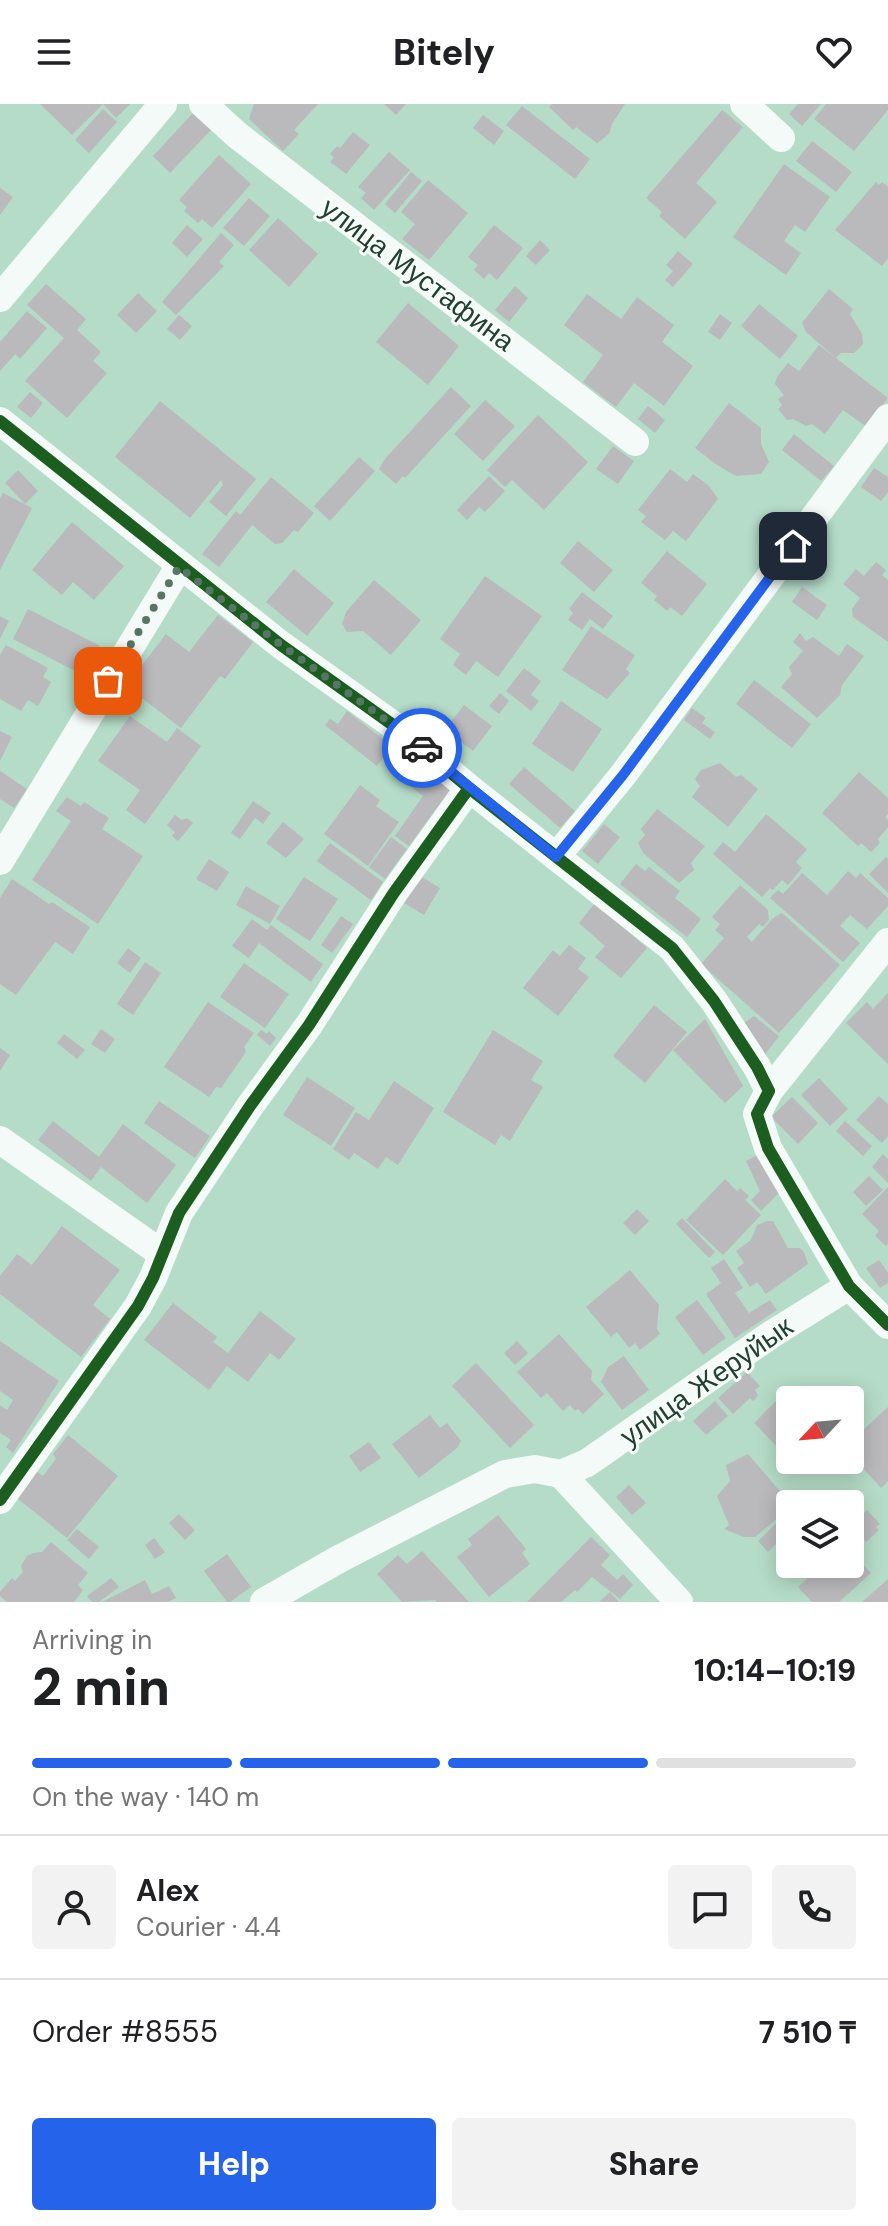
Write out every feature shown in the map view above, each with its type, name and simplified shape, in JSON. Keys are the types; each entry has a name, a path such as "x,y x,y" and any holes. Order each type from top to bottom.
{"street":[{"path":"0,298 163,104"},
{"name":"улица Мустафина","path":"203,104 249,144 635,442"},
{"path":"744,104 781,138"},
{"path":"556,857 623,775 888,418"},
{"path":"0,421 179,567 400,730 672,948 714,1001 769,1091"},
{"path":"0,861 179,567"},
{"path":"0,1500 138,1306 153,1278 179,1213 250,1106 309,1025 429,842 469,788"},
{"path":"888,942 769,1091 757,1114 768,1148 849,1286 888,1325"},
{"path":"0,1140 161,1253"},
{"name":"улица Жеруйык","path":"561,1474 587,1463 769,1336 849,1286"},
{"path":"264,1602 339,1559 505,1474 535,1469 561,1474 679,1602"}],"building":[{"path":"40,104 103,104 72,135"},
{"path":"103,104 130,104 116,118"},
{"path":"254,104 318,104 294,130 299,134 283,151 249,119"},
{"path":"384,104 406,104 396,115"},
{"path":"552,104 625,104 609,134 597,143 576,127 573,130 549,107"},
{"path":"798,104 821,104 802,126 789,114"},
{"path":"826,104 888,104 888,110 854,151 814,119"},
{"path":"522,106 590,159 575,179 506,125"},
{"path":"103,109 117,122 89,153 75,140"},
{"path":"722,110 743,127 696,183 717,202 685,239 659,216 662,212 646,198"},
{"path":"193,113 211,130 170,173 153,156"},
{"path":"483,115 504,131 494,145 473,128"},
{"path":"353,132 370,145 346,174 330,162 334,157 330,154 337,146 340,148"},
{"path":"812,141 852,172 836,192 796,161"},
{"path":"389,152 410,170 374,210 361,198 366,193 358,187"},
{"path":"219,155 251,184 212,228 202,219 198,223 184,211 187,207 179,200"},
{"path":"784,164 830,197 805,232 795,225 784,241 801,253 786,275 733,237"},
{"path":"411,172 422,181 395,213 385,204"},
{"path":"428,180 468,213 429,260 402,239 415,224 401,212"},
{"path":"876,182 888,187 888,258 882,266 835,230"},
{"path":"0,188 13,197 0,215"},
{"path":"249,198 270,216 244,246 223,228"},
{"path":"278,218 318,254 289,287 249,250"},
{"path":"187,225 203,239 187,257 172,243"},
{"path":"494,225 523,248 497,280 489,273 484,279 474,270 478,265 468,257"},
{"path":"221,233 234,245 219,262 224,266 176,315 162,302"},
{"path":"540,240 550,250 536,265 526,256"},
{"path":"678,251 693,264 673,287 665,280 673,271 666,265"},
{"path":"46,284 86,319 77,330 101,352 93,361 107,373 67,418 25,381 64,338 27,305"},
{"path":"515,286 528,298 509,322 495,310"},
{"path":"829,289 853,309 850,314 862,334 863,344 854,353 841,353 836,358 806,332 802,323"},
{"path":"138,293 157,311 136,333 117,315"},
{"path":"587,294 621,319 637,297 674,325 662,342 693,366 664,406 634,383 616,407 583,382 603,355 564,325"},
{"path":"408,303 459,346 428,385 376,342"},
{"path":"759,304 798,336 780,359 741,326"},
{"path":"27,311 47,328 20,359 15,354 0,371 0,342"},
{"path":"720,314 732,323 720,340 708,332"},
{"path":"179,315 192,326 180,340 167,329"},
{"path":"819,345 888,398 867,427 843,410 825,434 812,424 806,426 793,419 787,420 778,409 782,405 778,399 784,395 775,384 777,377 788,363 799,371"},
{"path":"451,387 471,406 396,484 379,469 384,460"},
{"path":"30,392 43,403 31,418 17,407"},
{"path":"485,400 515,426 483,461 454,434"},
{"path":"160,401 256,479 226,516 209,502 223,485 221,480 190,518 115,457"},
{"path":"729,403 761,428 761,444 769,462 761,474 736,476 695,448"},
{"path":"648,406 665,420 655,433 638,419"},
{"path":"538,415 588,462 544,510 512,480 505,487 487,470"},
{"path":"794,434 834,466 821,481 782,450"},
{"path":"613,446 634,461 618,484 596,469"},
{"path":"359,457 375,471 330,521 314,506"},
{"path":"874,468 888,477 888,492 881,501 861,487"},
{"path":"670,469 687,482 693,474 709,486 718,499 686,541 673,531 665,540 641,522 646,516 638,510"},
{"path":"18,470 38,491 25,504 5,483"},
{"path":"489,476 505,491 485,512 479,507 467,520 457,510"},
{"path":"271,477 314,513 298,532 294,530 282,543 275,544 252,525 219,567 202,554 236,511 240,515"},
{"path":"3,493 32,508 0,570 0,498"},
{"path":"72,522 124,566 94,600 73,582 62,595 32,570"},
{"path":"578,541 613,570 594,592 560,563"},
{"path":"667,551 707,584 682,616 670,607 667,611 654,600 657,596 641,583"},
{"path":"876,562 886,570 882,575 888,580 888,642 853,617 852,609 860,598 843,584 856,569 864,576"},
{"path":"294,569 334,603 307,636 266,602"},
{"path":"485,576 542,616 498,677 476,661 466,675 453,665 460,654 440,639"},
{"path":"374,580 421,620 391,655 363,631 347,632 342,624 346,612"},
{"path":"802,587 827,605 817,620 792,602"},
{"path":"582,592 613,616 603,629 590,619 582,630 568,620 573,613 569,609"},
{"path":"28,609 100,646 85,676 13,639"},
{"path":"218,615 253,642 225,679 220,676 181,728 126,686 166,634 189,652"},
{"path":"0,616 9,621 0,639"},
{"path":"591,626 635,655 626,669 630,673 607,699 562,670"},
{"path":"800,633 806,641 813,637 839,656 847,644 864,656 842,685 840,695 817,718 781,687 792,674 789,667 803,651 793,642"},
{"path":"6,645 48,668 43,677 51,682 38,706 28,700 21,711 0,699 0,655"},
{"path":"524,668 541,681 531,695 539,701 531,711 506,691"},
{"path":"754,680 811,724 792,748 736,704"},
{"path":"126,691 141,702 134,712 130,708 128,712 117,704"},
{"path":"500,693 509,701 499,714 489,706"},
{"path":"561,701 602,729 573,772 532,744"},
{"path":"464,705 492,726 473,751 445,730"},
{"path":"692,708 706,718 702,723 715,732 710,739 684,720"},
{"path":"347,711 392,746 377,766 325,725 330,719 338,724"},
{"path":"130,716 167,742 177,728 201,746 145,824 126,810 140,790 98,761"},
{"path":"0,731 12,737 0,761"},
{"path":"411,761 450,790 409,846 395,836 423,796 399,778"},
{"path":"720,763 736,777 741,775 758,789 728,827 692,797 700,786 695,779 701,770"},
{"path":"524,767 575,811 560,828 509,784"},
{"path":"0,771 27,789 14,808 0,799"},
{"path":"859,772 888,798 888,814 885,817 888,827 871,852 861,843 858,846 822,813"},
{"path":"360,785 380,800 376,806 399,822 368,866 324,834"},
{"path":"67,797 81,806 84,802 109,818 102,829 143,856 98,924 32,880 71,821 56,811"},
{"path":"253,801 271,813 263,824 255,818 240,839 231,833"},
{"path":"657,809 705,846 691,863 694,870 679,883 643,853 638,843 645,835 641,829"},
{"path":"766,814 807,849 796,862 802,868 788,885 782,880 762,897 713,854 723,842 735,852"},
{"path":"175,815 193,823 178,841 172,836 175,832 167,825"},
{"path":"283,822 304,839 286,858 266,843"},
{"path":"604,824 620,837 598,864 582,851"},
{"path":"391,837 407,849 385,879 369,867"},
{"path":"330,843 383,882 371,900 317,861"},
{"path":"886,857 888,859 888,893 869,874"},
{"path":"209,859 229,872 217,891 196,879"},
{"path":"636,864 645,871 649,867 680,891 675,898 701,919 687,937 620,884"},
{"path":"848,871 856,878 860,873 888,898 888,906 867,929 850,915 840,926 860,943 843,962 770,898 778,890 783,894 802,873 827,895"},
{"path":"420,876 440,888 424,915 404,903"},
{"path":"304,877 338,899 310,941 276,919"},
{"path":"12,879 90,927 73,954 55,942 16,995 0,984 0,898"},
{"path":"740,885 768,910 769,920 763,927 759,924 747,937 752,942 773,918 782,913 840,965 779,1033 701,964 724,938 715,930 720,924 712,917"},
{"path":"246,886 280,906 270,924 236,905"},
{"path":"595,903 647,948 621,978 595,957 605,946 579,923"},
{"path":"341,916 353,924 332,953 321,945"},
{"path":"252,919 267,930 271,925 323,964 311,982 259,943 249,958 232,946"},
{"path":"569,945 586,958 578,969 589,977 558,1016 523,988 553,950 560,956"},
{"path":"128,948 141,958 130,973 117,963"},
{"path":"145,962 161,973 133,1015 117,1004"},
{"path":"244,963 289,994 265,1028 220,997"},
{"path":"888,993 888,1064 846,1023 867,1002 873,1009"},
{"path":"208,1002 254,1033 244,1047 246,1052 221,1088 216,1087 209,1097 164,1067"},
{"path":"654,1005 687,1032 645,1083 613,1056"},
{"path":"754,1016 779,1036 764,1056 742,1024"},
{"path":"705,1019 743,1086 725,1103 673,1050"},
{"path":"101,1029 115,1039 105,1053 91,1044"},
{"path":"261,1030 267,1034 269,1031 276,1038 270,1046 257,1035"},
{"path":"493,1030 543,1061 531,1080 543,1087 510,1141 501,1135 495,1145 443,1112"},
{"path":"64,1034 85,1050 77,1059 57,1043"},
{"path":"0,1048 10,1055 0,1071"},
{"path":"307,1077 355,1108 331,1146 283,1115"},
{"path":"819,1078 848,1109 830,1126 801,1095"},
{"path":"394,1081 434,1108 398,1165 386,1157 378,1169 354,1153 349,1160 333,1149 356,1112 369,1120"},
{"path":"879,1096 888,1104 888,1136 882,1143 856,1120"},
{"path":"792,1097 818,1123 798,1144 771,1117"},
{"path":"159,1101 210,1136 195,1158 144,1123"},
{"path":"53,1121 99,1157 123,1124 176,1165 147,1203 101,1167 91,1181 38,1140"},
{"path":"845,1121 872,1146 863,1156 836,1131"},
{"path":"761,1153 780,1192 761,1211 751,1200 760,1191 746,1161"},
{"path":"883,1154 888,1159 888,1183 872,1167"},
{"path":"869,1176 883,1190 866,1206 853,1192"},
{"path":"725,1179 737,1191 740,1188 749,1196 745,1200 761,1215 723,1255 686,1220"},
{"path":"888,1187 886,1246 875,1236 879,1231 862,1214"},
{"path":"637,1209 649,1221 635,1235 623,1223"},
{"path":"682,1218 715,1252 709,1258 676,1224"},
{"path":"773,1221 788,1248 800,1248 804,1252 808,1264 766,1294 757,1282 750,1287 737,1268 744,1263 736,1251 751,1240 757,1225"},
{"path":"62,1226 120,1270 93,1305 110,1319 81,1357 0,1294 0,1276 17,1254 32,1265"},
{"path":"724,1259 743,1288 735,1293 749,1313 770,1300 777,1310 735,1338 706,1294 721,1283 711,1268"},
{"path":"879,1260 888,1273 888,1283 880,1288 866,1268"},
{"path":"630,1270 659,1305 657,1329 660,1334 640,1350 635,1343 629,1348 617,1332 611,1337 586,1307"},
{"path":"697,1300 726,1338 703,1355 675,1317"},
{"path":"173,1303 217,1337 213,1342 228,1353 260,1311 296,1339 279,1360 270,1353 248,1382 227,1366 209,1390 144,1340"},
{"path":"559,1334 592,1371 591,1380 604,1394 583,1414 570,1405 563,1411 547,1393 541,1398 517,1372"},
{"path":"0,1341 59,1381 13,1453 6,1447 11,1440 0,1433 0,1405 7,1410 13,1400 0,1391"},
{"path":"517,1341 528,1353 515,1365 504,1353"},
{"path":"624,1356 649,1390 622,1410 601,1382 608,1367"},
{"path":"476,1363 534,1425 510,1448 452,1386"},
{"path":"747,1372 760,1386 755,1390 758,1396 753,1401 750,1398 733,1414 718,1398"},
{"path":"715,1401 728,1416 706,1435 693,1421"},
{"path":"776,1401 776,1446 754,1423"},
{"path":"888,1407 888,1481 881,1488 864,1469 864,1429"},
{"path":"430,1415 440,1428 447,1423 461,1441 457,1448 419,1478 392,1444"},
{"path":"68,1435 118,1476 67,1538 13,1495 34,1469 43,1476 56,1459 53,1454"},
{"path":"369,1442 381,1458 360,1472 349,1456"},
{"path":"748,1454 779,1490 776,1490 776,1520 755,1537 744,1537 724,1529 729,1525 717,1496 730,1481 726,1465"},
{"path":"629,1485 646,1503 632,1515 616,1497"},
{"path":"867,1510 880,1524 876,1527 879,1530 866,1542 864,1540 864,1513"},
{"path":"179,1514 195,1530 185,1540 169,1523"},
{"path":"498,1515 526,1549 522,1553 530,1564 489,1597 457,1557 472,1545 468,1539"},
{"path":"776,1524 776,1544 768,1552 758,1541"},
{"path":"77,1529 99,1547 89,1559 67,1540"},
{"path":"591,1537 610,1555 601,1565 617,1580 623,1574 633,1585 620,1599 592,1577 561,1602 527,1602"},
{"path":"154,1538 165,1552 155,1559 145,1545"},
{"path":"51,1542 88,1573 78,1585 83,1590 74,1602 7,1602 0,1592 12,1578 15,1581 23,1572 21,1566 27,1556 42,1552"},
{"path":"422,1551 469,1602 402,1602 377,1574 398,1555 407,1564"},
{"path":"227,1554 251,1587 230,1602 204,1571"},
{"path":"864,1565 871,1573 839,1602 812,1602 798,1587 807,1579 864,1578"},
{"path":"111,1578 119,1587 99,1602 92,1602 87,1596"},
{"path":"888,1579 888,1602 862,1602"},
{"path":"145,1580 152,1594 169,1586 176,1598 167,1602 102,1602"},
{"path":"610,1592 619,1602 599,1602"}],"cycle path":[{"path":"0,421 281,645 400,730 672,948 714,1001 769,1091 757,1114 768,1148 849,1286 888,1325"},
{"path":"0,1500 138,1306 153,1278 179,1213 250,1106 309,1025 393,894 469,788"}],"way so far":[{"path":"108,681 179,567 422,748"}],"route":[{"path":"422,748 556,857 623,775 793,546"}]}
